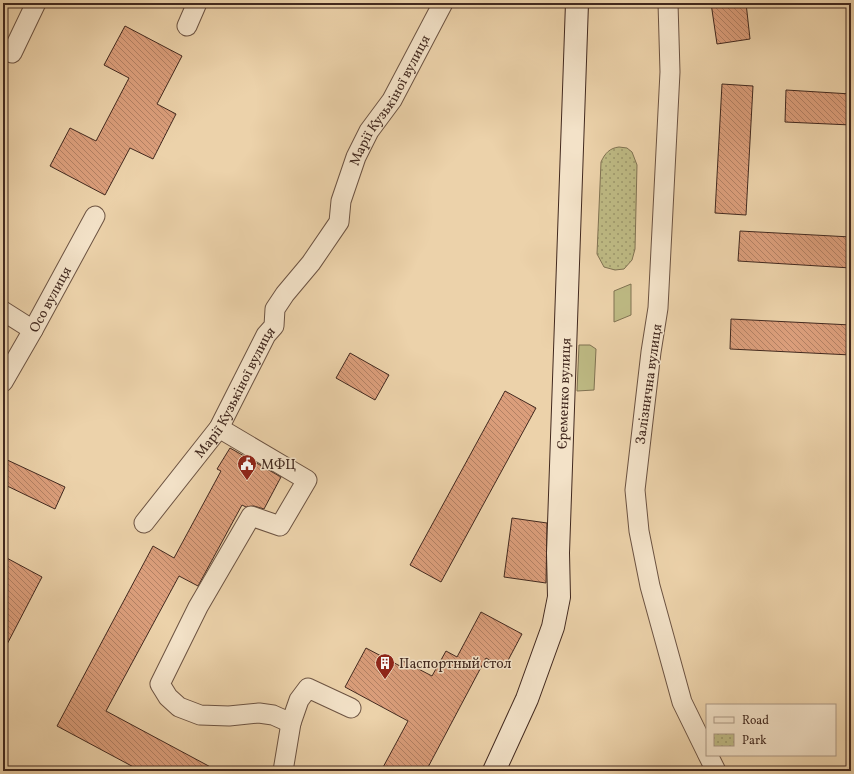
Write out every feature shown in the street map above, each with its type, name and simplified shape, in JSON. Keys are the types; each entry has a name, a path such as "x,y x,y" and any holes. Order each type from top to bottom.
{"street":[{"path":"12,53 36,3"},
{"path":"186,26 197,3"},
{"name":"Марії Кузькіної вулиця","path":"144,523 219,428 266,335 274,326 275,309 285,294 311,263 339,222 341,201 369,131 392,100 443,3"},
{"name":"Єременко вулиця","path":"494,771 527,699 553,627 559,597 558,553 577,3"},
{"name":"Залізнична вулиця","path":"668,3 670,72 658,308 651,352 635,490 638,531 650,586 682,702 706,752"},
{"name":"Осо вулиця","path":"3,382 95,216"},
{"path":"3,311 33,330"},
{"path":"219,428 307,480 280,526 251,516 198,607 160,684 168,697 179,707 200,715 229,716 259,713 273,715 291,724"},
{"path":"283,771 291,724 299,700 308,688 351,708"},
{"name":"Залізнична вулиця","path":"708,756 716,771"}],"green space":[{"path":"613,148 627,148 632,152 637,165 635,249 632,260 624,269 615,270 604,267 597,254 601,162 608,152"},
{"path":"631,284 631,315 614,322 614,291"},
{"path":"579,345 590,345 596,349 594,390 577,391"}],"building":[{"path":"711,3 746,3 750,39 717,44"},
{"path":"125,26 182,56 157,104 176,114 153,159 130,148 105,195 50,166 70,128 96,141 129,78 104,65"},
{"path":"722,84 753,86 746,215 715,213"},
{"path":"786,90 851,94 851,125 785,122"},
{"path":"740,231 851,237 851,268 738,261"},
{"path":"731,319 851,325 851,355 730,349"},
{"path":"350,353 389,375 375,400 336,378"},
{"path":"505,391 536,408 441,582 410,565"},
{"path":"230,448 281,477 264,509 254,506 246,507 242,505 198,586 179,576 106,711 218,771 141,771 57,726 153,546 174,558 221,471 217,469"},
{"path":"3,458 65,487 55,509 3,484"},
{"path":"512,518 547,523 546,583 504,577"},
{"path":"3,556 42,577 3,652"},
{"path":"481,612 522,634 504,668 486,658 426,771 381,771 408,721 345,687 366,648 400,666 403,661 432,676 446,651 457,657"}],"place":[{"name":"МФЦ","path":"247,481"},
{"name":"Паспортный стол","path":"385,680"}]}
